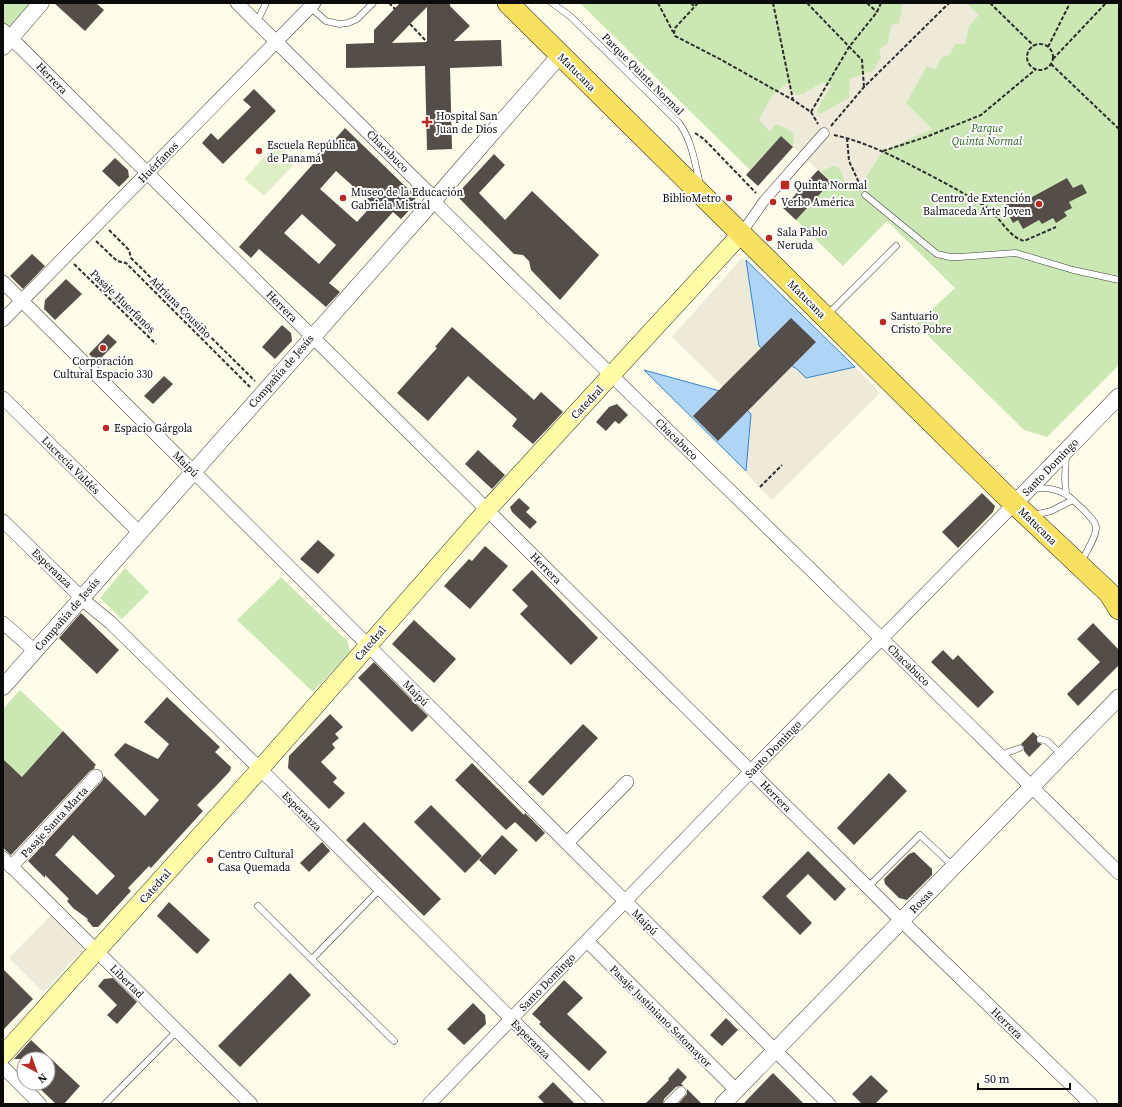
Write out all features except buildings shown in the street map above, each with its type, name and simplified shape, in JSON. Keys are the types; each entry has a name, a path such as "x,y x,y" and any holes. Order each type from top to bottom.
{"main road":[{"name":"Matucana","path":"513,6 560,55 825,317 1024,503 1079,566 1116,600"},
{"name":"Catedral","path":"3,1055 260,769 488,510 741,234"}],"street":[{"path":"6,38 41,3"},
{"name":"Chacabuco","path":"237,3 427,191 441,209 882,639 1119,873"},
{"name":"Huérfanos","path":"3,320 312,5"},
{"name":"Herrera","path":"6,38 147,173 901,921 1091,1104"},
{"name":"Compañía de Jesús","path":"3,687 81,597 434,200 560,55"},
{"path":"741,234 764,201 824,133"},
{"name":"Maipú","path":"3,282 829,1104"},
{"name":"Santo Domingo","path":"429,1104 882,639 1024,503 1066,450 1119,396"},
{"name":"Lucrecia Valdés","path":"3,398 139,532"},
{"name":"Esperanza","path":"3,521 81,597 111,623 260,769 597,1104"},
{"path":"3,623 35,651"},
{"name":"Rosas","path":"723,1104 1119,697"},
{"name":"Pasaje Santa Marta","path":"7,863 96,776"},
{"path":"567,843 627,782"},
{"name":"Libertad","path":"7,863 251,1104"},
{"name":"Pasaje Justiniano Sotomayor","path":"587,941 736,1090"},
{"path":"3,1066 40,1104"},
{"path":"669,1104 681,1092"}],"lane":[{"path":"257,22 266,3"},
{"path":"312,5 326,22 339,24 348,23 357,19 373,3"},
{"name":"Parque Quinta Normal","path":"552,3 570,16 684,130 690,144 703,197"},
{"path":"865,195 937,254 950,257 959,257 1016,253 1072,270 1119,280"},
{"path":"825,317 896,246"},
{"path":"1066,450 1066,494"},
{"path":"1024,503 1048,489 1066,494 1091,518 1096,526 1095,534 1079,566"},
{"path":"1024,503 1051,511 1073,500"},
{"path":"1040,739 1047,741 1062,755"},
{"path":"1000,755 1020,748"},
{"path":"868,887 920,835 954,867"},
{"path":"312,959 380,889"},
{"path":"258,906 394,1041"},
{"path":"104,1104 177,1031"}],"path":[{"path":"389,3 395,9"},
{"path":"658,3 674,33 674,36 718,58 793,100 773,3"},
{"path":"691,3 695,7"},
{"path":"674,33 678,25 698,3"},
{"path":"807,3 862,60 864,87"},
{"path":"867,3 877,12"},
{"path":"811,112 849,47 877,12 881,3"},
{"path":"824,133 864,87 949,3"},
{"path":"990,3 1034,46"},
{"path":"1048,47 1070,3"},
{"path":"1056,227 1024,241 1016,239 988,208 962,192 883,151 981,116 1036,69 1044,69 1051,64 1106,3"},
{"path":"410,24 427,42"},
{"path":"1036,69 1029,63 1028,60 1028,51 1034,46 1042,44 1048,47 1052,52 1053,60"},
{"path":"1051,64 1119,130"},
{"path":"679,124 704,139 764,201"},
{"path":"847,138 848,161 865,195"},
{"name":"Adriana Cousiño","path":"101,221 129,250 130,258 262,393"},
{"name":"Adriana Cousiño","path":"88,233 117,261 126,263 262,393"},
{"name":"Pasaje Huerfanos","path":"79,268 156,344"},
{"path":"760,487 782,465"}],"green space":[{"path":"3,3 31,3 3,36"},
{"name":"Parque Quinta Normal","path":"580,3 1119,3 1119,365 1047,437 1024,430 916,324 955,288 887,221 843,266 796,220 831,181 781,136 750,170"},
{"path":"277,143 297,161 264,196 244,179"},
{"path":"125,568 149,592 122,619 100,598"},
{"path":"281,577 348,642 350,652 313,692 237,620"},
{"path":"20,690 63,731 22,777 3,759 3,709"}],"shaded area":[{"path":"905,3 966,3 979,15 969,26 965,44 955,44 950,55 942,57 935,69 927,66 906,103 932,129 883,151 858,189 845,181 840,170 836,166 820,172 793,146 794,135 791,131 777,124 770,132 759,120 771,97 787,83 795,94 798,95 823,82 831,86 817,110 820,114 849,98 850,79 874,70 881,57 879,50 888,43 891,25 899,23 902,6"},
{"path":"742,258 746,260 760,347 797,369 806,378 855,367 880,393 772,500 746,473 751,414 672,337"},
{"path":"51,915 84,948 43,992 9,958"}],"water":[{"path":"746,260 855,367 806,378 797,369 759,346"},
{"path":"644,370 731,394 751,414 746,471"}],"place":[{"name":"Hospital San Juan de Dios","path":"427,122"},
{"name":"Escuela República de Panamá","path":"259,151"},
{"name":"Quinta Normal","path":"785,185"},
{"name":"Museo de la Educación Gabriela Mistral","path":"343,198"},
{"name":"BiblioMetro","path":"729,198"},
{"name":"Verbo América","path":"773,202"},
{"name":"Centro de Extención Balmaceda Arte Joven","path":"1039,204"},
{"name":"Sala Pablo Neruda","path":"769,238"},
{"name":"Santuario Cristo Pobre","path":"883,322"},
{"name":"Corporación Cultural Espacio 330","path":"103,348"},
{"name":"Espacio Gárgola","path":"106,428"},
{"name":"Centro Cultural Casa Quemada","path":"210,860"}]}
